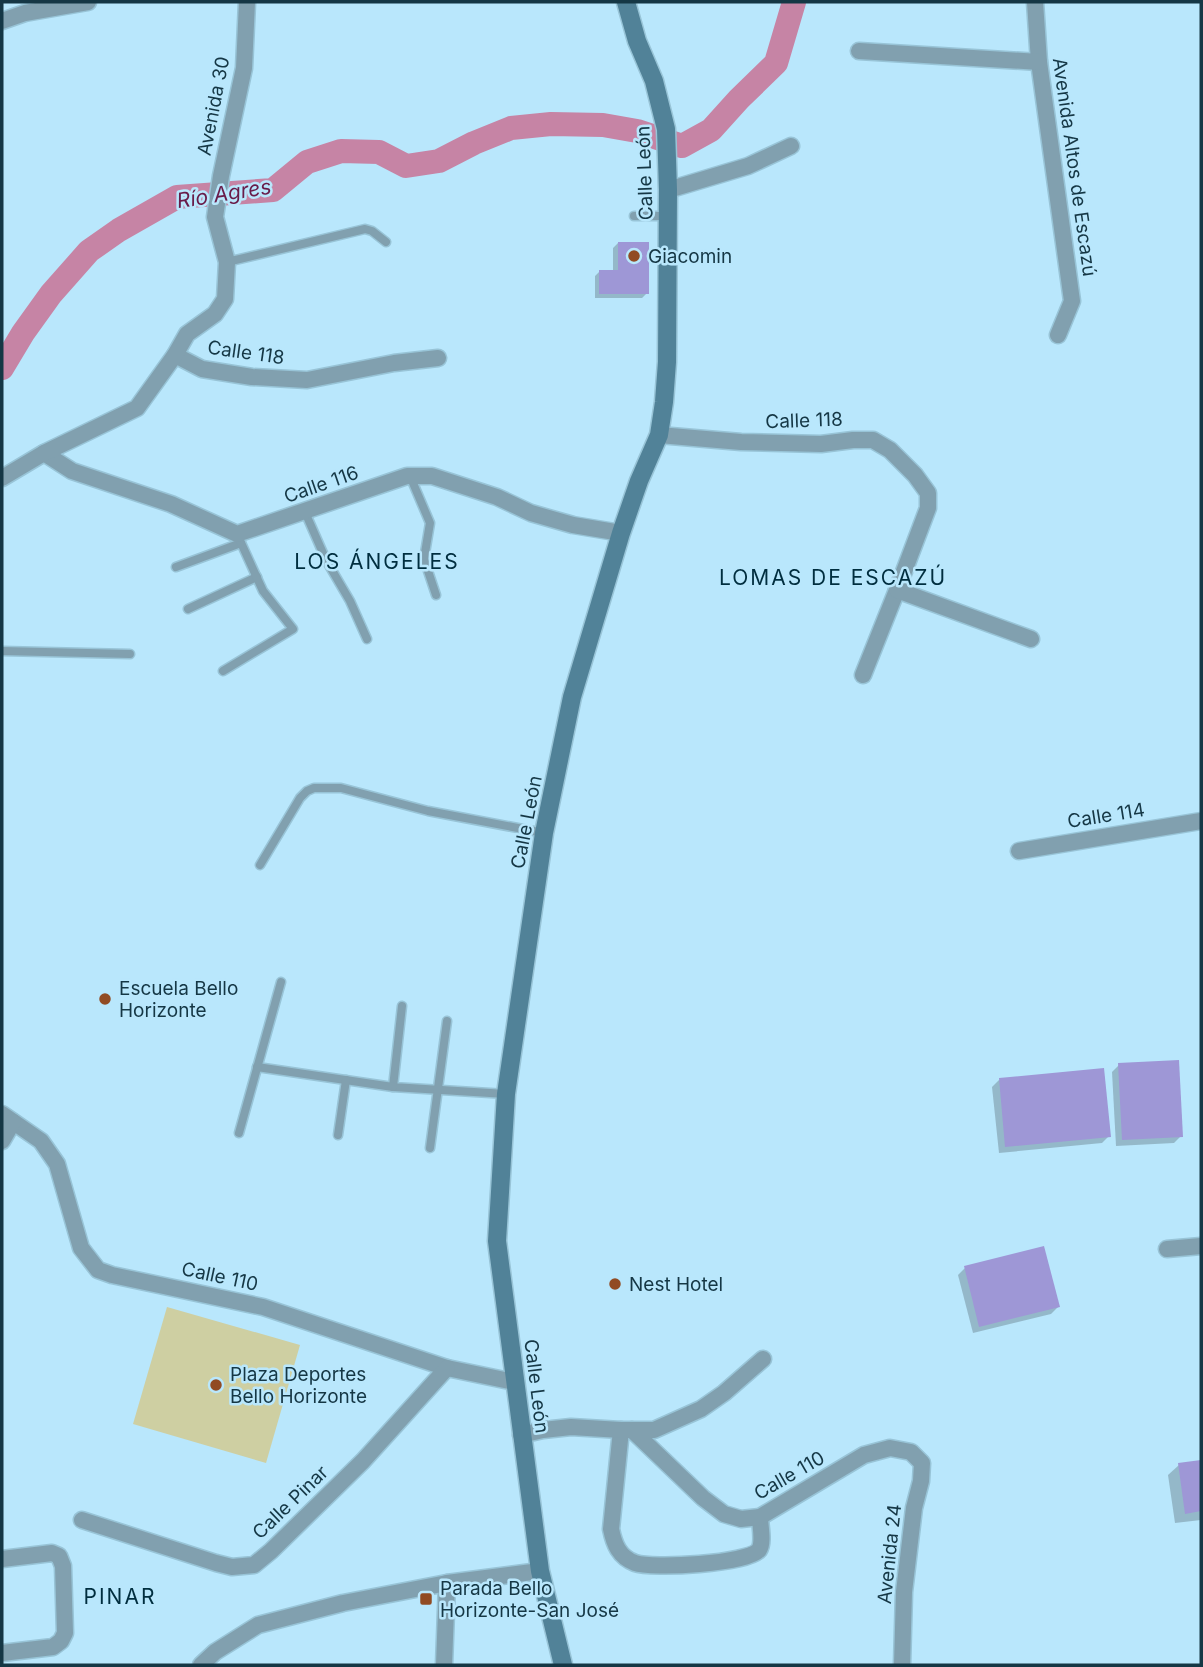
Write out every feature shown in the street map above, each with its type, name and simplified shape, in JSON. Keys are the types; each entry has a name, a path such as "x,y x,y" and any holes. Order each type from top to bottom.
{"main road":[{"name":"Calle León","path":"564,1665 540,1571 497,1241 506,1094 544,834 572,696 621,533 659,435 664,402 667,362 666,129 654,80 637,41 626,2"}],"street":[{"path":"2,21 25,13 88,2"},
{"name":"Avenida 30","path":"2,478 94,427 138,408 187,334 215,314 225,299 227,262 215,217 244,68 247,2"},
{"name":"Avenida Altos de Escazú","path":"1035,2 1039,62 1072,301 1058,335"},
{"path":"859,51 1039,62"},
{"path":"668,190 748,166 791,146"},
{"name":"Calle 118","path":"175,355 202,369 252,377 307,380 381,365 438,358"},
{"name":"Calle 118","path":"659,435 741,442 821,444 873,440 890,450 915,475 928,493 928,508 897,590"},
{"path":"44,453 72,471 171,503 239,539"},
{"name":"Calle 116","path":"239,539 305,512 410,476 432,476 497,497 531,513 573,525 621,533"},
{"path":"863,675 897,590 1031,639"},
{"name":"Calle 114","path":"1019,851 1201,821"},
{"path":"2,1141 7,1118"},
{"name":"Calle 110","path":"7,1118 41,1142 57,1164 81,1248 98,1270 263,1307 447,1368 514,1382"},
{"path":"1167,1249 1201,1246"},
{"path":"522,1435 571,1427 654,1430 701,1409 763,1359"},
{"name":"Calle Pinar","path":"82,1520 224,1565 232,1567 254,1564 271,1551 363,1461 447,1368"},
{"path":"626,1430 611,1529 619,1552 633,1562 671,1566 712,1563 750,1556 759,1550 761,1543 760,1517"},
{"name":"Calle 110","path":"626,1430 703,1498 724,1514 741,1519 760,1517 864,1455 890,1448 911,1452"},
{"name":"Avenida 24","path":"902,1665 904,1592 922,1463 911,1452"},
{"path":"2,1559 52,1553 59,1556 64,1566 65,1633 61,1641 53,1647 2,1653"},
{"path":"201,1665 215,1652 258,1625 343,1603 447,1583 540,1571"},
{"path":"444,1665 447,1583"}],"lane":[{"path":"634,216 667,216"},
{"path":"227,262 365,229 386,242"},
{"path":"410,476 430,523 424,559 436,595"},
{"path":"305,512 326,560 350,601 367,639"},
{"path":"176,567 239,539 262,591 293,629 223,671"},
{"path":"188,609 257,577"},
{"path":"2,651 130,654"},
{"path":"260,865 300,799 314,788 341,788 428,811 544,834"},
{"path":"239,1133 281,982"},
{"path":"393,1087 402,1006"},
{"path":"430,1148 447,1021"},
{"path":"257,1067 393,1087 506,1094"},
{"path":"338,1136 346,1080"}],"green space":[{"name":"Plaza Deportes Bello Horizonte","path":"167,1307 300,1345 266,1463 133,1424"}],"building":[{"name":"Giacomin","path":"618,242 649,242 649,294 599,294 599,270 618,270"},
{"path":"1179,1060 1183,1137 1122,1140 1118,1063"},
{"path":"1104,1068 1111,1137 1005,1147 999,1078"},
{"path":"1044,1246 1060,1307 979,1327 964,1266"},
{"path":"1201,1460 1201,1511 1185,1514 1178,1463"}],"waterway":[{"name":"Río Agres","path":"2,368 51,294 89,251 119,230 177,197 273,190 307,162 341,151 379,152 406,166 439,161 511,128 551,124 603,125 637,131 682,146 711,130 776,63 794,2"}],"place":[{"name":"Giacomin","path":"634,256"},
{"name":"Escuela Bello Horizonte","path":"105,999"},
{"name":"Nest Hotel","path":"615,1284"},
{"name":"Plaza Deportes Bello Horizonte","path":"216,1385"},
{"name":"Parada Bello Horizonte-San José","path":"426,1599"}],"district":[{"name":"LOS ÁNGELES","path":"377,562"},
{"name":"LOMAS DE ESCAZÚ","path":"833,578"},
{"name":"PINAR","path":"120,1597"}]}
